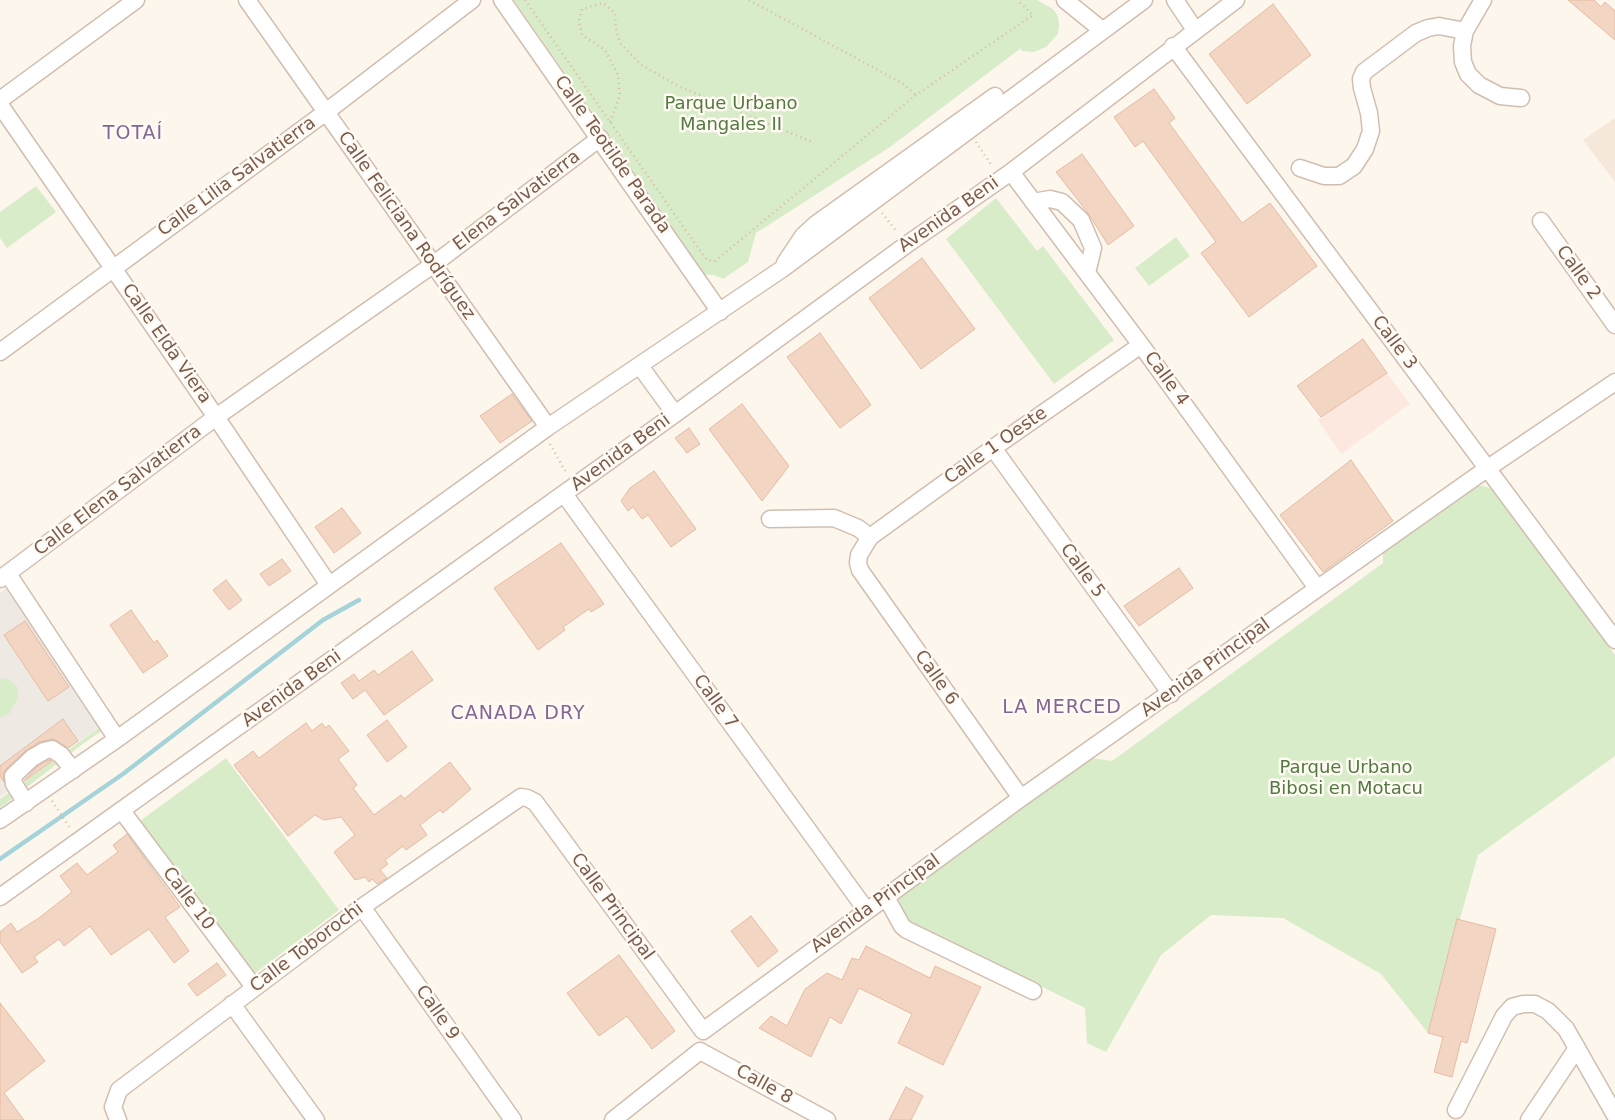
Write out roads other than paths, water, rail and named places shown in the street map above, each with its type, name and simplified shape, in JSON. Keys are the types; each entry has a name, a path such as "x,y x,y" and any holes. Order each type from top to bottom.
{"street":[{"path":"0,100 136,0"},
{"name":"Calle Feliciana Rodríguez","path":"246,0 434,264 546,430"},
{"name":"Calle Lilia Salvatierra","path":"0,352 326,112 472,0"},
{"name":"Calle Teotilde Parada","path":"502,0 720,312"},
{"path":"1065,0 1102,30"},
{"path":"0,820 117,739 546,430 782,269 1144,0"},
{"path":"1175,0 1195,30"},
{"name":"Avenida Beni","path":"0,897 675,414 906,245 1011,172 1173,46 1236,0"},
{"path":"1483,0 1465,32 1462,46 1463,62 1468,74 1478,85 1500,96 1521,98"},
{"path":"1300,168 1324,176 1339,176 1354,166 1365,149 1371,132 1369,112 1362,88 1361,79 1364,72 1416,33 1428,28 1439,26 1465,32"},
{"name":"Calle 3","path":"1173,46 1615,640"},
{"name":"Calle Elda Viera","path":"0,105 216,417 329,585"},
{"name":"Elena Salvatierra","path":"434,264 600,138"},
{"name":"Calle 4","path":"1011,172 1141,345 1317,588"},
{"path":"1033,202 1050,199 1062,202 1081,220 1093,248 1087,273"},
{"name":"Calle 2","path":"1541,221 1615,325"},
{"name":"Calle Elena Salvatierra","path":"4,577 216,417 434,264"},
{"name":"Calle 1 Oeste","path":"859,555 870,537 993,448 1141,345"},
{"path":"640,366 675,414"},
{"name":"Avenida Principal","path":"703,1031 1021,798 1171,694 1317,588 1488,468 1615,382"},
{"name":"Calle 5","path":"993,448 1171,694"},
{"name":"Calle 7","path":"569,490 867,911"},
{"path":"770,519 834,518 858,528 870,537"},
{"name":"Calle 6","path":"859,555 858,563 860,570 1021,798"},
{"path":"4,577 117,739"},
{"path":"24,805 14,784 13,776 32,758 44,750 52,749 59,753 73,770"},
{"name":"Calle Principal","path":"513,802 521,797 535,802 703,1031"},
{"name":"Calle Toborochi","path":"115,1114 119,1090 362,907 513,802"},
{"path":"0,825 24,805"},
{"name":"Calle 10","path":"122,811 254,987"},
{"path":"886,897 902,926 907,930 1033,991"},
{"name":"Calle 9","path":"362,907 513,1120"},
{"path":"232,1004 316,1120"},
{"path":"1456,1110 1504,1016 1512,1007 1534,1004 1548,1011 1566,1029 1615,1115"},
{"path":"613,1120 700,1051 703,1031"},
{"path":"1529,1120 1577,1048"},
{"name":"Calle 8","path":"700,1051 827,1120"}],"waterway":[{"path":"0,859 123,774 323,620 359,600"}],"district":[{"name":"TOTAÍ","path":"133,134"},
{"name":"LA MERCED","path":"1062,708"},
{"name":"CANADA DRY","path":"518,714"}],"park label":[{"name":"Parque Urbano Mangales II","path":"731,114"},
{"name":"Parque Urbano Bibosi en Motacu","path":"1346,778"}]}
